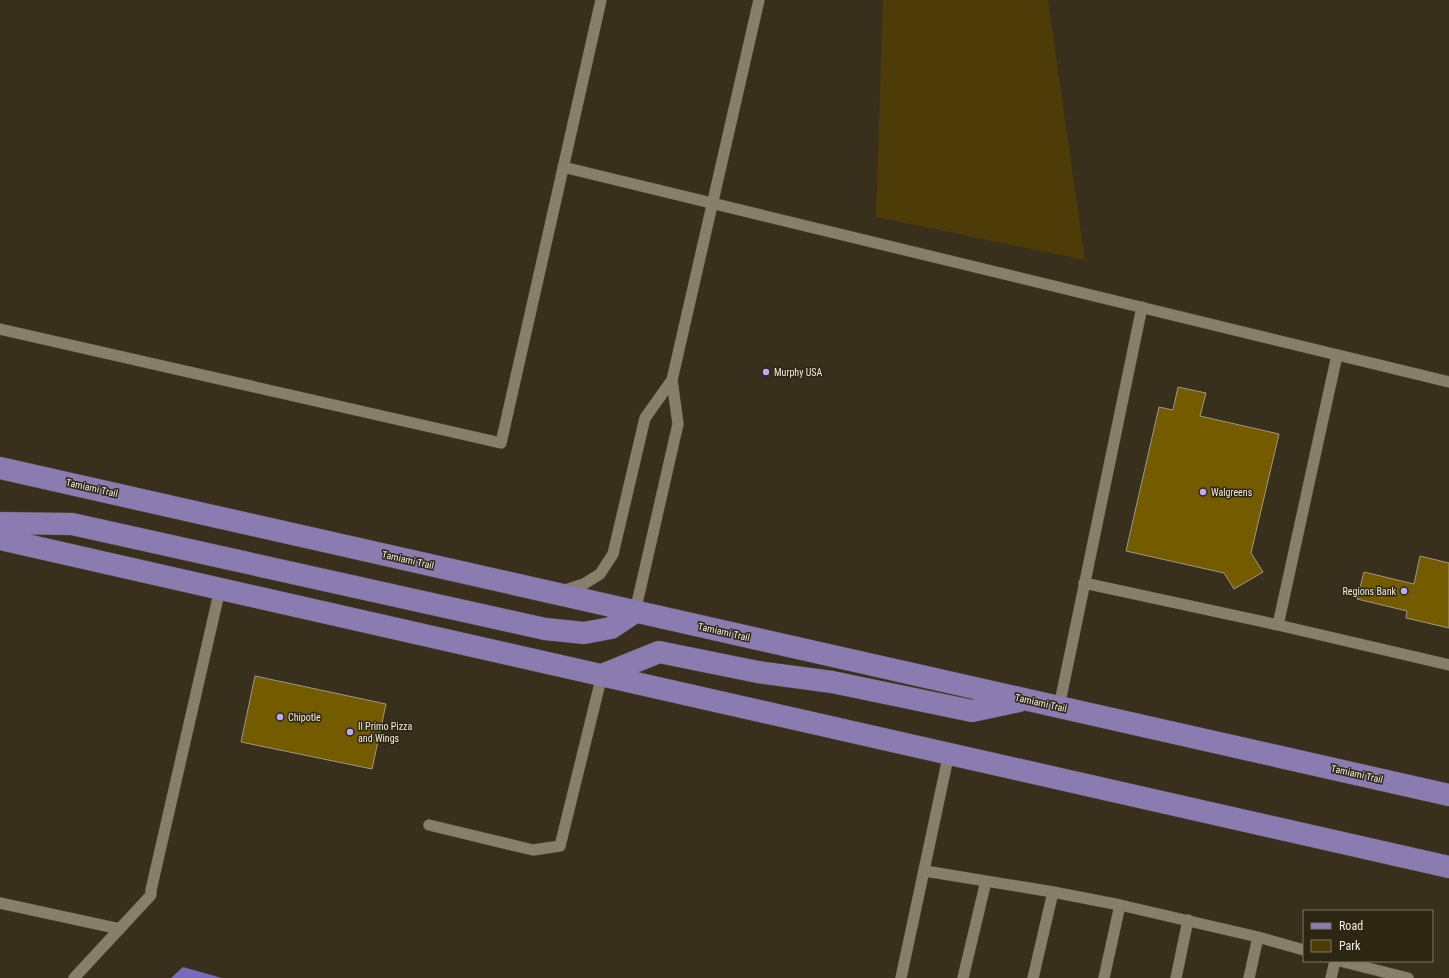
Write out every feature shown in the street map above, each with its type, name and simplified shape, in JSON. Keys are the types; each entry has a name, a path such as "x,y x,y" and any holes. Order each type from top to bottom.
{"main road":[{"name":"Tamiami Trail","path":"0,468 1449,795"},
{"path":"0,523 72,524 545,629 584,633 611,628 636,612"},
{"path":"0,539 1449,867"},
{"path":"602,675 659,652 758,672 832,682 972,711 1026,699"}],"lane":[{"path":"0,329 501,443 601,0"},
{"path":"636,612 678,424 672,380 759,0"},
{"path":"563,166 1449,382"},
{"path":"1059,707 1142,307"},
{"path":"1278,625 1337,355"},
{"path":"555,593 584,584 600,574 613,554 645,418 672,380"},
{"path":"1084,583 1278,625 1449,666"},
{"path":"74,978 151,896 151,890 220,589"},
{"path":"429,825 533,850 560,846 602,675"},
{"path":"901,978 949,753"},
{"path":"925,871 1053,892 1120,905 1258,937 1303,950"},
{"path":"963,978 986,881"},
{"path":"1032,978 1053,892"},
{"path":"0,903 120,930"},
{"path":"1104,978 1120,905"},
{"path":"1176,978 1188,920"},
{"path":"1249,978 1258,937"},
{"path":"1331,978 1335,962"},
{"path":"1344,962 1408,978"}],"green space":[{"path":"883,0 1048,0 1085,260 876,217"}],"shaded area":[{"path":"183,967 222,978 171,978"}],"building":[{"name":"Walgreens","path":"1178,387 1206,393 1200,416 1279,434 1251,553 1263,572 1234,589 1224,573 1126,551 1159,407 1173,410"},
{"name":"Regions Bank","path":"1420,556 1449,563 1449,628 1406,618 1407,611 1357,599 1364,572 1414,584"},
{"path":"255,676 386,704 372,769 241,742"}],"place":[{"name":"Murphy USA","path":"766,372"},
{"name":"Walgreens","path":"1203,492"},
{"name":"Regions Bank","path":"1404,591"},
{"name":"Chipotle","path":"280,717"},
{"name":"Il Primo Pizza and Wings","path":"350,732"}]}
